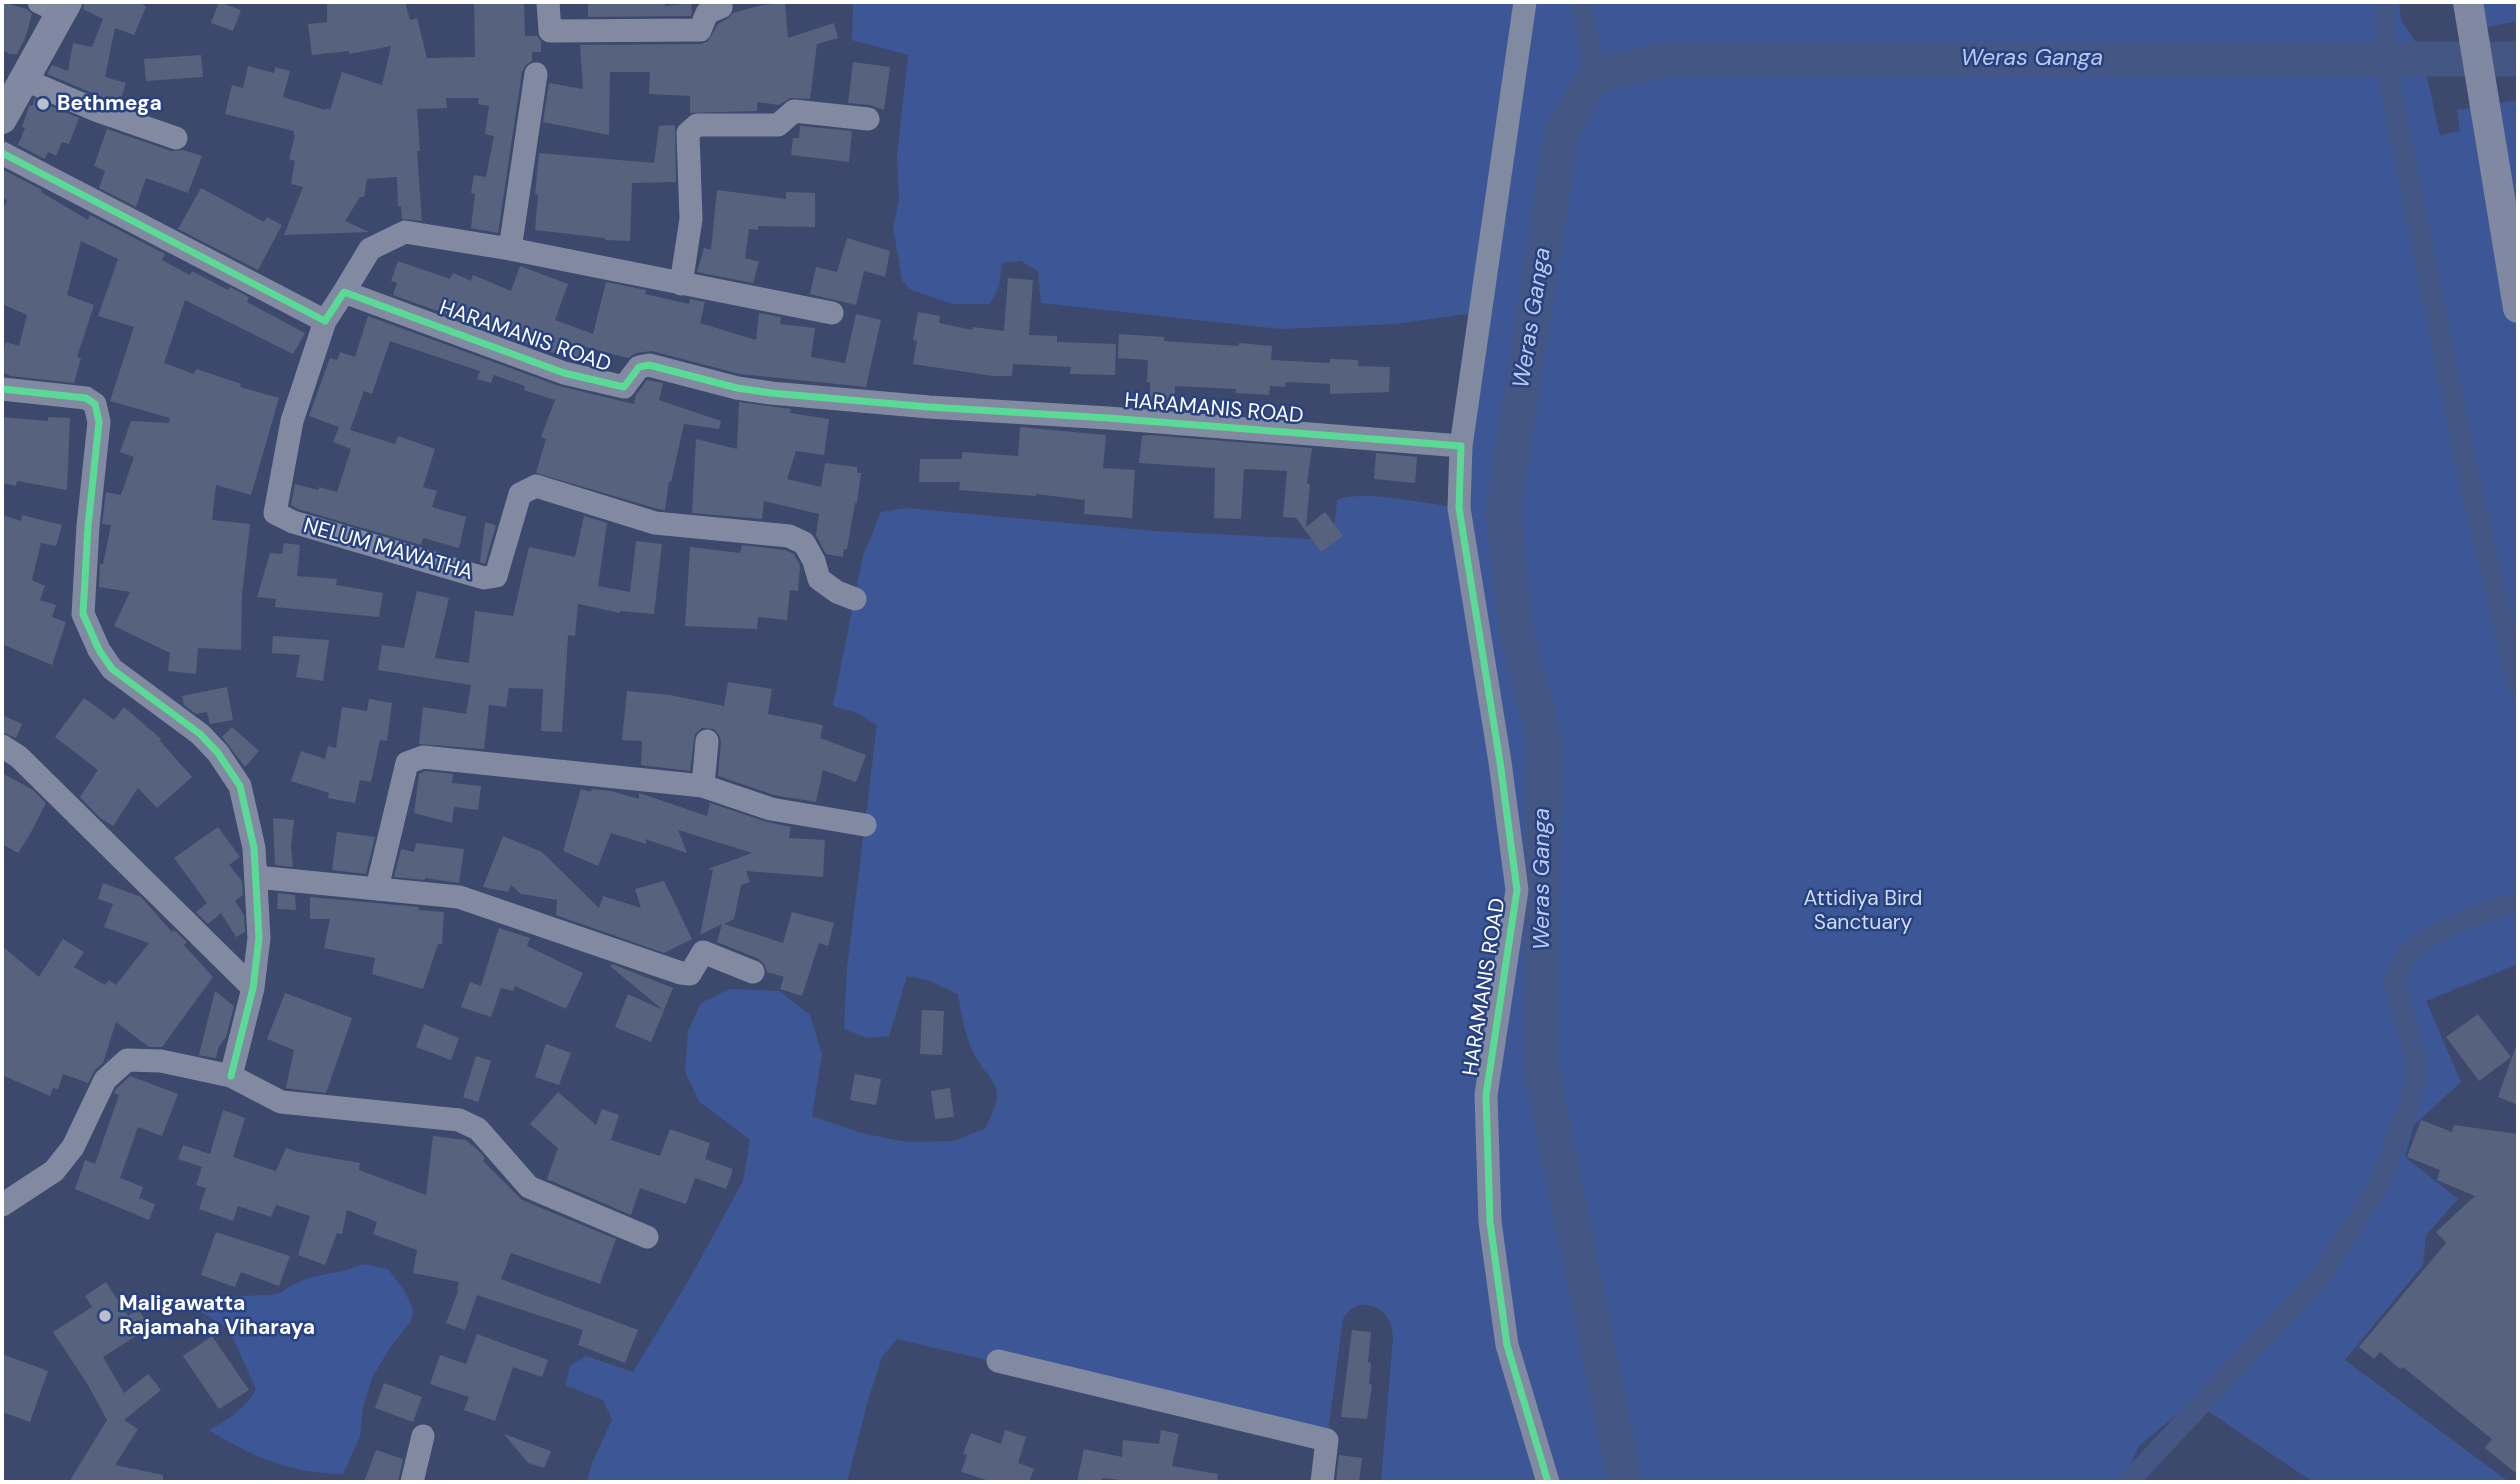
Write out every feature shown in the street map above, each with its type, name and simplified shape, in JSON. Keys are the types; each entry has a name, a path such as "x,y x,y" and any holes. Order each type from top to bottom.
{"main road":[{"path":"2468,4 2518,308"},
{"path":"2,119 56,6"}],"street":[{"path":"548,2 550,31 700,30 707,13 721,7 720,2"},
{"name":"HARAMANIS ROAD","path":"1525,2 1461,446 1459,508 1500,762 1517,890 1486,1095 1490,1222 1507,1345 1548,1482"},
{"path":"510,249 536,74"},
{"path":"23,79 99,111 176,138"},
{"path":"681,284 691,219 688,133 697,125 778,125 794,111 868,119"},
{"path":"2,153 325,321 370,249 405,232 510,249 832,313"},
{"name":"HARAMANIS ROAD","path":"344,292 564,373 624,387 639,367 649,365 737,388 771,393 1461,446"},
{"name":"NELUM MAWATHA","path":"325,321 292,421 275,513 293,522 484,578 496,576 520,494 536,486 655,523 789,536 804,544 814,561 819,579 837,592 855,598"},
{"path":"2,389 86,398 95,404 99,422 88,526 83,614 99,650 112,669 200,734 226,764 240,786 254,848 260,937 253,988 232,1076"},
{"path":"703,786 707,741"},
{"path":"2,746 19,757 253,988"},
{"path":"377,888 407,763 423,757 703,786 771,809 865,825"},
{"path":"256,877 459,897 681,973 690,974 703,952 753,972"},
{"path":"2,1205 54,1171 73,1147 105,1080 127,1060 161,1060 232,1076 281,1102 459,1120 478,1129 529,1187 647,1237"},
{"path":"998,1362 1327,1440 1322,1482"},
{"path":"412,1482 423,1436"}],"green space":[{"name":"Attidiya Bird Sanctuary","path":"853,2 2399,2 2401,20 2421,50 2440,135 2460,131 2457,110 2518,100 2518,964 2426,1001 2461,1082 2414,1125 2405,1157 2458,1199 2426,1235 2423,1265 2345,1360 2509,1482 2313,1482 2193,1401 2139,1446 2123,1482 1381,1482 1393,1337 1391,1324 1384,1314 1379,1309 1366,1305 1353,1308 1343,1319 1327,1440 897,1339 882,1357 847,1482 587,1482 592,1463 612,1420 603,1400 565,1385 570,1366 586,1356 633,1372 690,1278 743,1181 750,1140 699,1101 685,1072 688,1031 701,1003 730,989 779,991 810,1015 822,1054 812,1116 861,1133 907,1142 953,1141 985,1129 993,1113 997,1091 971,1047 958,994 930,981 907,976 889,1036 867,1038 844,1029 847,968 877,725 857,713 833,706 863,556 881,512 906,508 1154,531 1333,540 1337,500 1348,497 1379,497 1458,508 1480,312 1395,324 1280,329 1041,303 1038,271 1021,261 1002,263 999,287 990,304 952,304 909,289 902,280 893,226 899,201 897,156 908,55 852,40"},
{"path":"2468,2 2518,2 2518,21 2472,30"},
{"path":"363,1264 388,1269 405,1292 413,1310 411,1321 389,1349 372,1378 363,1407 360,1436 343,1474 306,1471 273,1462 241,1449 209,1430 236,1413 256,1389 229,1329 187,1303 281,1293 308,1278"}],"building":[{"path":"2,2 27,9 32,14 26,36 17,54 2,50"},
{"path":"84,2 144,2 146,7 134,35 115,28 105,77 126,83 119,104 47,74 52,65 68,71 73,43 92,47 103,19 83,9"},
{"path":"219,2 241,10 233,31 211,23"},
{"path":"327,2 405,2 410,20 417,18 427,58 475,57 474,2 524,2 525,36 537,36 541,41 541,52 532,52 532,61 522,72 498,233 471,228 474,175 486,177 494,136 485,134 489,106 478,104 479,98 446,98 447,108 417,109 422,221 402,219 401,206 398,206 397,177 367,179 364,197 360,197 345,221 369,232 284,235 303,187 291,184 295,161 289,159 294,131 225,114 232,85 243,88 248,66 274,73 275,67 290,71 283,97 325,110 330,110 342,72 382,85 391,46 349,54 349,51 312,55 308,24 327,22"},
{"path":"588,2 665,2 665,6 691,3 692,13 691,16 588,17"},
{"path":"785,3 788,38 834,23 838,38 817,44 810,99 790,98 779,105 757,102 757,111 690,113 690,96 649,94 650,72 610,72 609,135 543,122 549,83 583,89 580,45 701,44 708,41 718,24 733,13 762,5"},
{"path":"201,55 203,77 146,81 144,59"},
{"path":"853,62 890,67 884,110 870,105 848,103"},
{"path":"34,99 79,118 69,144 62,142 56,156 48,152 45,159 18,145 25,128 22,127 29,106 33,105"},
{"path":"675,125 676,182 632,183 630,241 535,230 539,153 654,163 659,126"},
{"path":"800,126 852,131 849,162 791,155 793,138 799,138"},
{"path":"107,129 171,151 183,150 202,156 188,193 146,178 136,207 99,188 105,171 94,166"},
{"path":"2,169 42,190 41,192 88,220 90,215 165,254 162,260 190,275 192,271 228,290 230,287 249,297 247,302 305,333 293,354 185,300 164,363 194,374 196,369 241,384 240,387 279,398 251,495 216,485 212,520 250,524 242,595 241,650 198,648 196,674 168,671 170,653 114,626 130,592 99,587 100,564 103,564 111,525 102,524 106,492 121,495 134,457 120,452 131,421 169,423 170,418 110,401 134,327 98,316 118,259 81,241 67,295 94,305 77,357 81,358 74,383 11,376 2,372 2,356 6,342 19,346 27,315 2,304 2,212 7,200 2,197"},
{"path":"201,188 264,222 267,217 282,225 258,270 178,229"},
{"path":"717,190 786,199 786,192 815,193 815,227 758,226 758,230 749,229 745,258 759,262 753,283 697,272 704,248 711,250"},
{"path":"847,238 890,251 885,277 864,271 856,305 810,294 816,267 837,272"},
{"path":"398,261 450,279 453,273 471,281 473,275 511,291 520,266 568,284 555,320 593,334 606,282 646,290 645,294 689,304 690,299 705,302 700,323 756,340 759,313 781,317 780,324 815,328 811,357 845,363 856,314 881,320 866,387 740,374 652,351 636,353 628,358 582,346 576,361 393,295 397,283 391,281"},
{"path":"1008,278 1033,280 1029,335 1057,336 1057,342 1116,344 1115,375 1070,374 1071,367 1013,364 1012,376 993,376 913,364 917,341 913,340 918,312 940,316 939,323 973,330 973,327 1004,331"},
{"path":"368,316 559,386 634,404 636,395 647,380 663,383 659,400 721,421 719,429 684,424 669,482 665,510 658,509 536,473 546,439 541,437 555,400 524,390 525,386 494,375 491,383 477,379 480,371 390,341 372,394 364,391 350,430 395,444 398,436 435,449 423,487 437,491 432,507 466,517 459,548 423,538 421,545 298,509 291,505 295,484 337,492 351,449 333,442 339,427 309,416 330,358 337,360 340,352 355,357"},
{"path":"1119,334 1164,337 1164,341 1272,346 1271,360 1330,363 1330,359 1358,360 1358,366 1390,367 1389,392 1330,394 1330,384 1286,382 1285,387 1270,386 1269,395 1236,393 1236,389 1175,386 1175,409 1150,407 1148,360 1118,358"},
{"path":"739,402 791,409 790,413 829,419 824,455 796,451 787,479 821,487 825,463 857,467 857,473 861,473 857,503 843,557 826,554 816,535 819,514 764,501 762,519 692,513 696,439 737,449"},
{"path":"2,417 48,421 48,417 70,418 67,490 17,481 16,486 2,483"},
{"path":"1020,427 1106,435 1103,468 1135,470 1132,518 1084,514 1085,500 1036,494 959,490 960,482 919,482 920,459 962,459 962,452 1018,456"},
{"path":"1142,436 1312,448 1307,483 1310,484 1306,527 1325,512 1343,536 1321,552 1296,518 1283,517 1287,471 1244,469 1241,519 1214,518 1215,468 1139,463"},
{"path":"1376,453 1417,457 1415,483 1374,479"},
{"path":"2,515 21,521 22,515 62,525 56,546 41,543 32,580 45,586 40,600 56,605 52,617 66,622 52,665 2,644"},
{"path":"584,516 607,523 598,586 630,592 636,541 662,544 654,614 620,613 578,604 575,636 568,635 562,732 541,731 543,689 509,688 506,707 489,705 484,749 419,744 423,707 466,714 471,685 378,670 382,645 404,648 417,591 449,598 435,658 469,663 475,611 513,616 529,547 575,557"},
{"path":"485,522 496,525 485,564 480,562"},
{"path":"284,543 300,545 297,576 337,579 336,585 383,593 379,617 275,607 276,599 257,597 270,553 282,554"},
{"path":"742,545 785,550 794,554 800,565 798,591 790,590 787,620 758,617 757,629 685,626 690,547 740,553"},
{"path":"273,636 329,640 323,681 296,677 300,655 272,653"},
{"path":"728,682 772,689 768,714 823,725 820,738 866,755 856,782 823,770 816,802 774,795 718,776 721,742 714,729 702,728 695,734 690,771 641,765 642,741 622,740 627,691 670,695 724,706"},
{"path":"227,687 233,720 210,724 207,712 196,714 184,705 182,696"},
{"path":"84,698 114,720 124,707 161,739 192,777 157,808 138,788 113,826 100,818 80,797 98,770 55,737"},
{"path":"369,699 392,703 387,741 380,740 371,782 360,780 355,803 328,798 329,793 291,781 301,751 325,759 328,746 336,748 342,707 367,711"},
{"path":"2,715 22,724 16,738 2,732"},
{"path":"232,727 259,751 245,767 222,737"},
{"path":"425,771 453,774 452,783 481,786 478,810 454,807 452,823 414,813 419,774"},
{"path":"2,773 33,790 46,803 18,853 2,844"},
{"path":"581,789 591,792 592,789 611,791 639,799 639,793 707,816 710,803 791,827 789,838 825,840 823,877 746,871 750,882 741,885 734,919 724,924 783,943 792,912 834,923 828,946 819,943 802,996 780,989 784,977 767,972 759,959 717,942 722,924 700,935 713,870 708,869 752,853 678,830 687,853 645,839 647,844 611,833 598,866 563,851"},
{"path":"273,818 294,820 291,846 293,867 275,865"},
{"path":"218,827 240,857 229,865 242,881 243,895 235,901 244,915 245,932 236,937 221,913 208,924 196,912 207,903 174,858"},
{"path":"337,832 375,837 366,874 332,870"},
{"path":"503,836 542,852 599,908 603,896 641,908 635,889 664,881 692,939 664,953 556,915 557,900 521,894 511,885 508,892 483,887"},
{"path":"416,843 464,849 459,883 394,877 401,849 414,852"},
{"path":"103,883 141,897 172,932 174,930 187,942 184,945 213,977 162,1047 149,1047 116,1022 103,1063 95,1070 88,1083 63,1074 58,1089 53,1088 50,1096 2,1075 2,946 39,977 63,939 84,952 74,967 105,985 109,980 116,985 149,943 104,927 113,904 98,899"},
{"path":"278,893 295,895 296,910 277,909"},
{"path":"310,897 419,907 418,910 444,912 442,944 438,944 423,989 372,974 375,958 324,948 330,919 310,919"},
{"path":"499,928 530,938 527,946 583,973 566,1009 515,986 513,991 501,988 491,1017 461,1007 470,982 481,986"},
{"path":"612,964 673,988 651,1042 615,1027 628,994 663,1010 610,966"},
{"path":"215,991 234,1006 226,1037 219,1046 216,1058 199,1055"},
{"path":"285,993 352,1018 326,1093 286,1088 294,1050 267,1039"},
{"path":"922,1010 944,1011 942,1055 920,1054"},
{"path":"2478,1014 2511,1057 2479,1081 2446,1037"},
{"path":"424,1024 459,1038 451,1060 416,1047"},
{"path":"546,1044 571,1053 559,1085 535,1077"},
{"path":"2516,1046 2518,1047 2518,1105 2498,1097"},
{"path":"476,1056 491,1061 478,1102 463,1097"},
{"path":"855,1074 881,1079 876,1105 850,1100"},
{"path":"130,1076 178,1094 162,1136 138,1127 120,1178 143,1187 139,1198 155,1204 149,1220 75,1189 85,1160 95,1164 119,1095 114,1093"},
{"path":"950,1088 954,1117 935,1119 931,1091"},
{"path":"558,1092 596,1125 602,1109 619,1115 611,1140 660,1156 670,1129 710,1143 705,1159 733,1169 726,1189 695,1178 686,1204 640,1188 631,1215 547,1179 558,1148 530,1124"},
{"path":"223,1110 245,1118 233,1157 276,1171 286,1148 360,1163 359,1170 426,1195 433,1136 465,1140 477,1149 485,1158 483,1161 522,1200 616,1239 600,1284 511,1253 501,1279 638,1330 625,1363 578,1345 583,1330 477,1295 465,1330 446,1323 459,1289 459,1282 413,1273 417,1250 373,1234 377,1222 347,1210 342,1234 337,1233 325,1265 298,1255 310,1216 276,1205 271,1217 238,1206 233,1221 199,1209 206,1188 196,1185 202,1167 178,1159 183,1145 210,1154"},
{"path":"2421,1120 2452,1132 2454,1125 2518,1134 2518,1475 2485,1448 2492,1439 2403,1367 2400,1369 2380,1352 2374,1359 2359,1347 2446,1243 2436,1232 2475,1196 2437,1180 2440,1170 2407,1157"},
{"path":"216,1232 290,1256 279,1286 241,1272 235,1287 201,1275"},
{"path":"106,1282 128,1316 138,1309 150,1327 103,1357 124,1393 148,1374 161,1390 124,1420 138,1429 115,1465 163,1475 163,1482 69,1482 107,1420 88,1385 53,1332 92,1307 85,1296"},
{"path":"1352,1330 1371,1332 1368,1362 1371,1363 1369,1384 1372,1385 1367,1419 1341,1417"},
{"path":"477,1334 548,1360 542,1377 513,1367 495,1421 464,1410 469,1397 430,1384 440,1355 466,1364"},
{"path":"212,1336 249,1390 219,1409 183,1356"},
{"path":"2,1354 48,1371 30,1422 2,1412"},
{"path":"384,1383 422,1397 413,1422 375,1408"},
{"path":"1005,1430 1026,1437 1018,1463 1034,1469 1029,1482 993,1482 961,1472 967,1455 963,1454 971,1433 1001,1444"},
{"path":"1161,1430 1179,1434 1172,1466 1218,1474 1217,1482 1139,1482 1102,1478 1102,1482 1077,1482 1084,1449 1122,1457 1123,1440 1159,1444"},
{"path":"504,1434 551,1451 544,1468 528,1463"},
{"path":"376,1450 403,1459 398,1482 364,1482"},
{"path":"1339,1455 1362,1458 1359,1482 1336,1482"}],"waterway":[{"path":"1581,2 1595,76"},
{"path":"2385,2 2385,59 2469,479 2518,686"},
{"name":"Weras Ganga","path":"1625,1482 1541,1068 1544,739 1517,637 1503,511 1562,131 1595,76 1665,59 2518,59"},
{"path":"2131,1479 2320,1277 2376,1190 2409,1107 2418,1067 2394,982 2405,958 2428,937 2472,916 2518,902"}],"cycle path":[{"path":"2,153 325,321 344,292 564,373 624,387 639,367 649,365 737,388 771,393 1461,446 1459,508 1500,762 1517,890 1486,1095 1490,1222 1507,1345 1548,1482"},
{"path":"2,389 86,398 95,404 99,422 88,526 83,614 99,650 112,669 200,734 218,753 240,786 254,848 259,938 253,988 231,1076"}],"place":[{"name":"Bethmega","path":"43,104"},
{"name":"Maligawatta Rajamaha Viharaya","path":"105,1316"}]}
